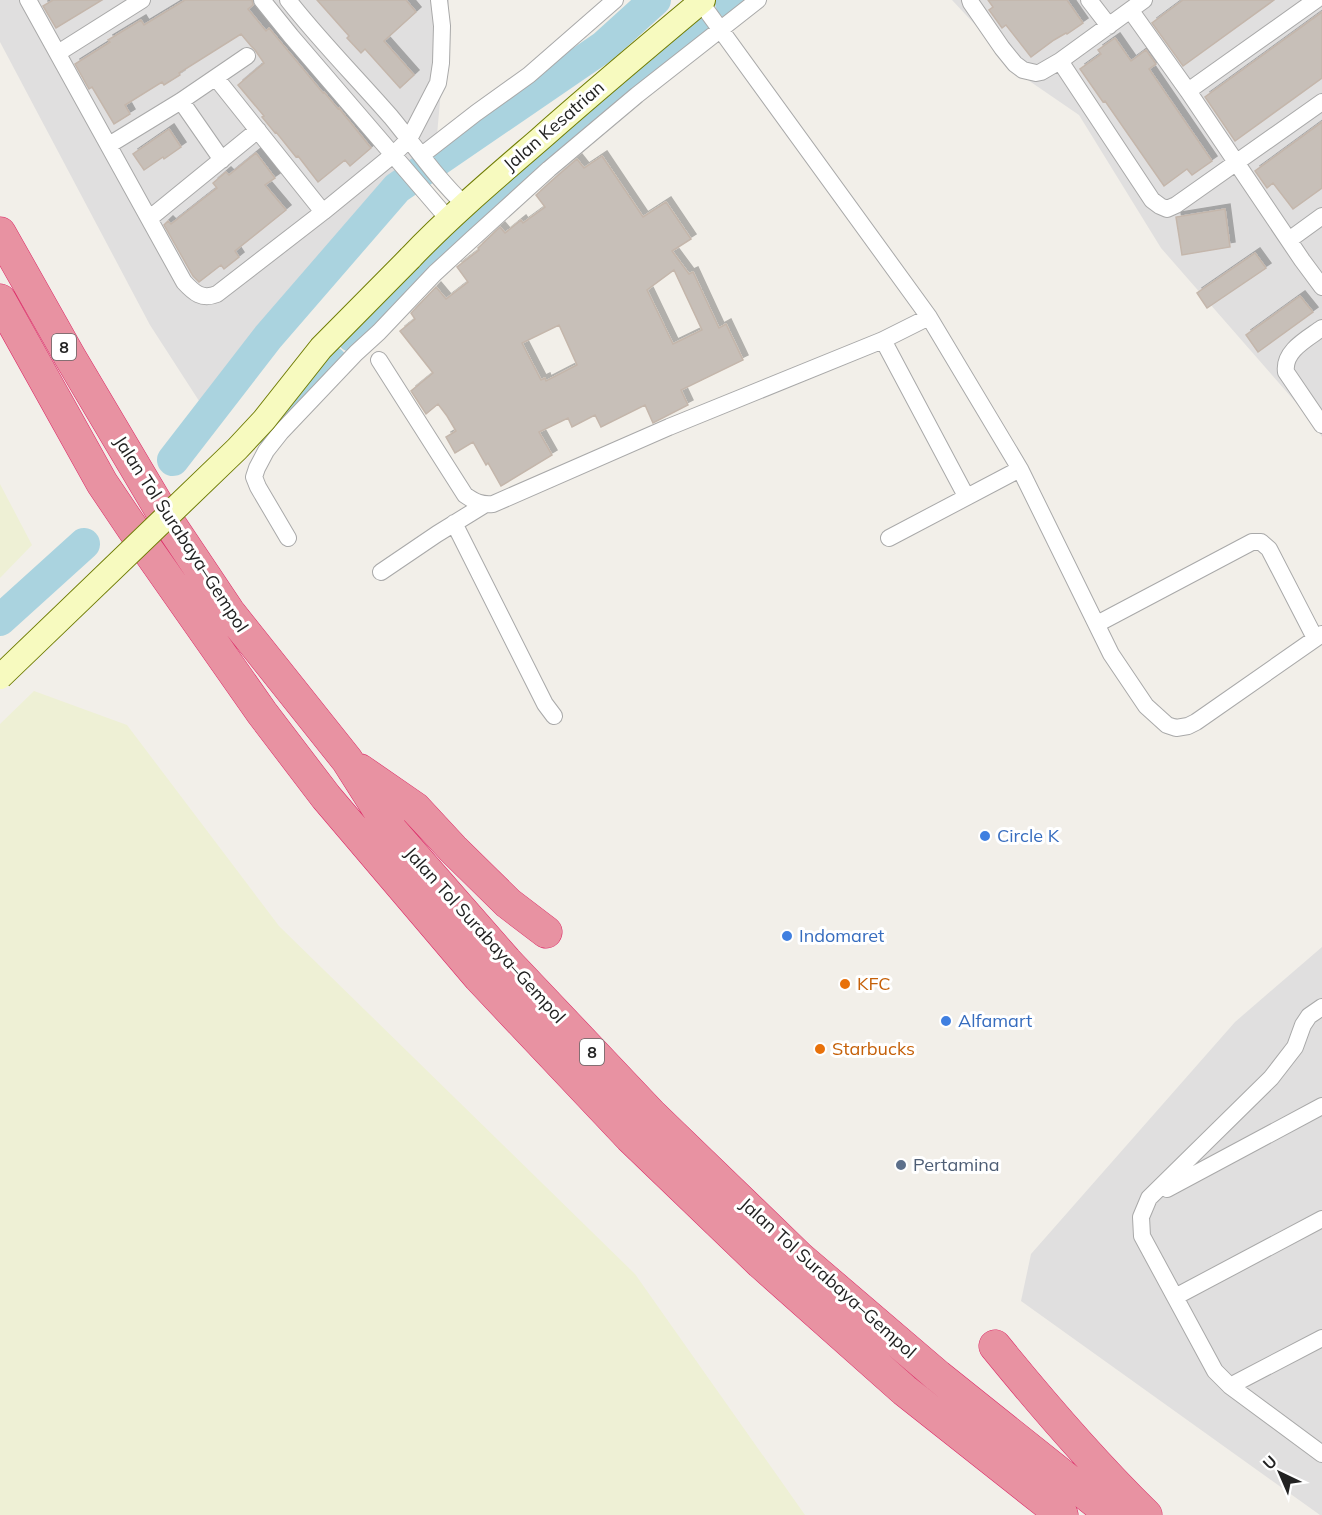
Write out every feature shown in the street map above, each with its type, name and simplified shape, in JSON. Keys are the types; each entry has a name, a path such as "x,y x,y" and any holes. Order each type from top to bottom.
{"highway":[{"name":"Jalan Tol Surabaya–Gempol","path":"0,233 160,509 229,612 347,760 393,831 506,961 651,1114 800,1258 939,1376 1112,1515"},
{"name":"Jalan Tol Surabaya–Gempol","path":"0,300 102,483 262,713 326,796 479,977 630,1137 761,1263 904,1390 1062,1515"},
{"path":"347,760 415,808 501,896 546,932"},
{"path":"995,1346 1114,1485 1146,1515"}],"street":[{"path":"28,0 184,282 193,292 202,297 217,294 323,212 409,140 438,83 442,26 440,0"},
{"path":"58,53 142,0"},
{"path":"262,0 453,224"},
{"path":"288,0 424,158 453,224"},
{"path":"424,158 476,113 529,75 615,0"},
{"path":"453,224 549,169 629,84 708,11 758,0"},
{"path":"970,0 1015,64 1023,70 1036,73 1060,61 1137,5 1188,91 1322,287"},
{"path":"1089,0 1109,26"},
{"path":"1188,91 1316,0"},
{"path":"708,11 929,316 1020,469 1111,654 1146,706 1167,725 1176,728 1188,726 1318,636 1269,549 1261,542 1252,542 1097,624"},
{"name":"Jalan Kesatrian","path":"0,677 237,449 264,420 321,348 422,261 453,224 629,84 708,11"},
{"path":"109,145 181,101 247,56"},
{"path":"1060,61 1152,200 1167,209 1176,205 1322,102"},
{"path":"216,78 323,212"},
{"path":"181,101 222,160"},
{"path":"150,218 258,130"},
{"path":"1288,240 1322,216"},
{"path":"288,538 258,487 254,477 257,468 266,451 281,432 379,332 422,261"},
{"path":"381,572 484,505 493,504 669,427 883,340 929,316"},
{"path":"1322,328 1294,349 1286,360 1285,366 1286,372 1322,425"},
{"path":"379,332 379,360 465,495 484,505"},
{"path":"883,340 966,496"},
{"path":"356,353 379,360"},
{"path":"889,537 1020,469"},
{"path":"454,523 545,704 554,716"},
{"path":"1322,1007 1309,1016 1295,1047 1271,1078 1149,1198 1141,1217 1142,1236 1215,1371 1230,1386 1322,1454"},
{"path":"1149,1198 1322,1106"},
{"path":"1175,1297 1322,1219"},
{"path":"1230,1386 1322,1338"}],"shaded area":[{"path":"0,0 449,0 437,135 201,404 150,325 0,42"},
{"path":"952,0 1322,0 1322,437 1313,422 1161,248 1079,115 1025,78"},
{"path":"1322,947 1322,1515 1320,1515 1021,1301 1031,1254 1235,1022"}],"green space":[{"path":"0,484 32,545 0,578"},
{"path":"34,691 127,725 279,926 635,1274 805,1515 0,1515 0,724"}],"building":[{"path":"53,0 102,0 56,28 43,6"},
{"path":"185,0 252,0 253,5 248,9 266,31 269,28 371,148 350,166 345,160 318,182 298,156 296,157 275,133 238,85 264,63 241,34 164,85 162,82 125,105 130,114 114,124 92,87 89,89 75,64 141,20 144,25"},
{"path":"317,0 406,0 416,12 384,41 414,75 400,88 365,49 361,53"},
{"path":"988,0 1067,0 1083,23 1031,57 1006,25 1002,28 989,10 993,7"},
{"path":"1183,0 1274,0 1183,66 1152,23"},
{"path":"1322,12 1322,78 1235,141 1205,97"},
{"path":"1115,38 1131,61 1146,50 1156,64 1149,69 1212,161 1192,175 1187,169 1164,186 1080,69 1101,54 1098,50"},
{"path":"1322,122 1322,188 1293,209 1273,183 1267,188 1255,171"},
{"path":"169,129 181,147 144,170 133,154"},
{"path":"256,153 275,178 265,185 286,210 235,251 239,257 224,269 221,265 199,282 193,276 164,225 168,221 171,224 217,188 213,183 226,172 229,175"},
{"path":"602,156 643,217 666,202 691,239 672,251 689,274 693,272 719,328 726,324 743,360 681,390 688,405 653,423 645,405 601,427 595,415 572,427 568,418 539,432 552,455 501,486 473,442 455,453 446,437 456,431 447,416 438,404 426,414 411,391 433,373 400,331 415,319 411,313 436,287 446,299 468,282 457,267 479,250 478,248 500,227 505,233 521,220 523,223 545,207 536,195 556,177 577,159 584,168","holes":["674,270 702,330 673,344 647,290","559,325 577,365 546,381 545,378 541,380 522,343"]},
{"path":"1225,209 1230,247 1182,255 1176,217"},
{"path":"1255,253 1266,268 1207,308 1197,293"},
{"path":"1300,296 1313,312 1258,352 1246,335"}],"waterway":[{"path":"173,460 268,337 397,188 603,47 655,0"},
{"path":"731,3 735,0"},
{"path":"352,336 467,224 696,32"},
{"path":"268,429 331,362"},
{"path":"0,620 84,544"}],"place":[{"name":"Circle K","path":"985,836"},
{"name":"Indomaret","path":"787,936"},
{"name":"KFC","path":"845,984"},
{"name":"Alfamart","path":"946,1021"},
{"name":"Starbucks","path":"820,1049"},
{"name":"Pertamina","path":"901,1165"}]}
